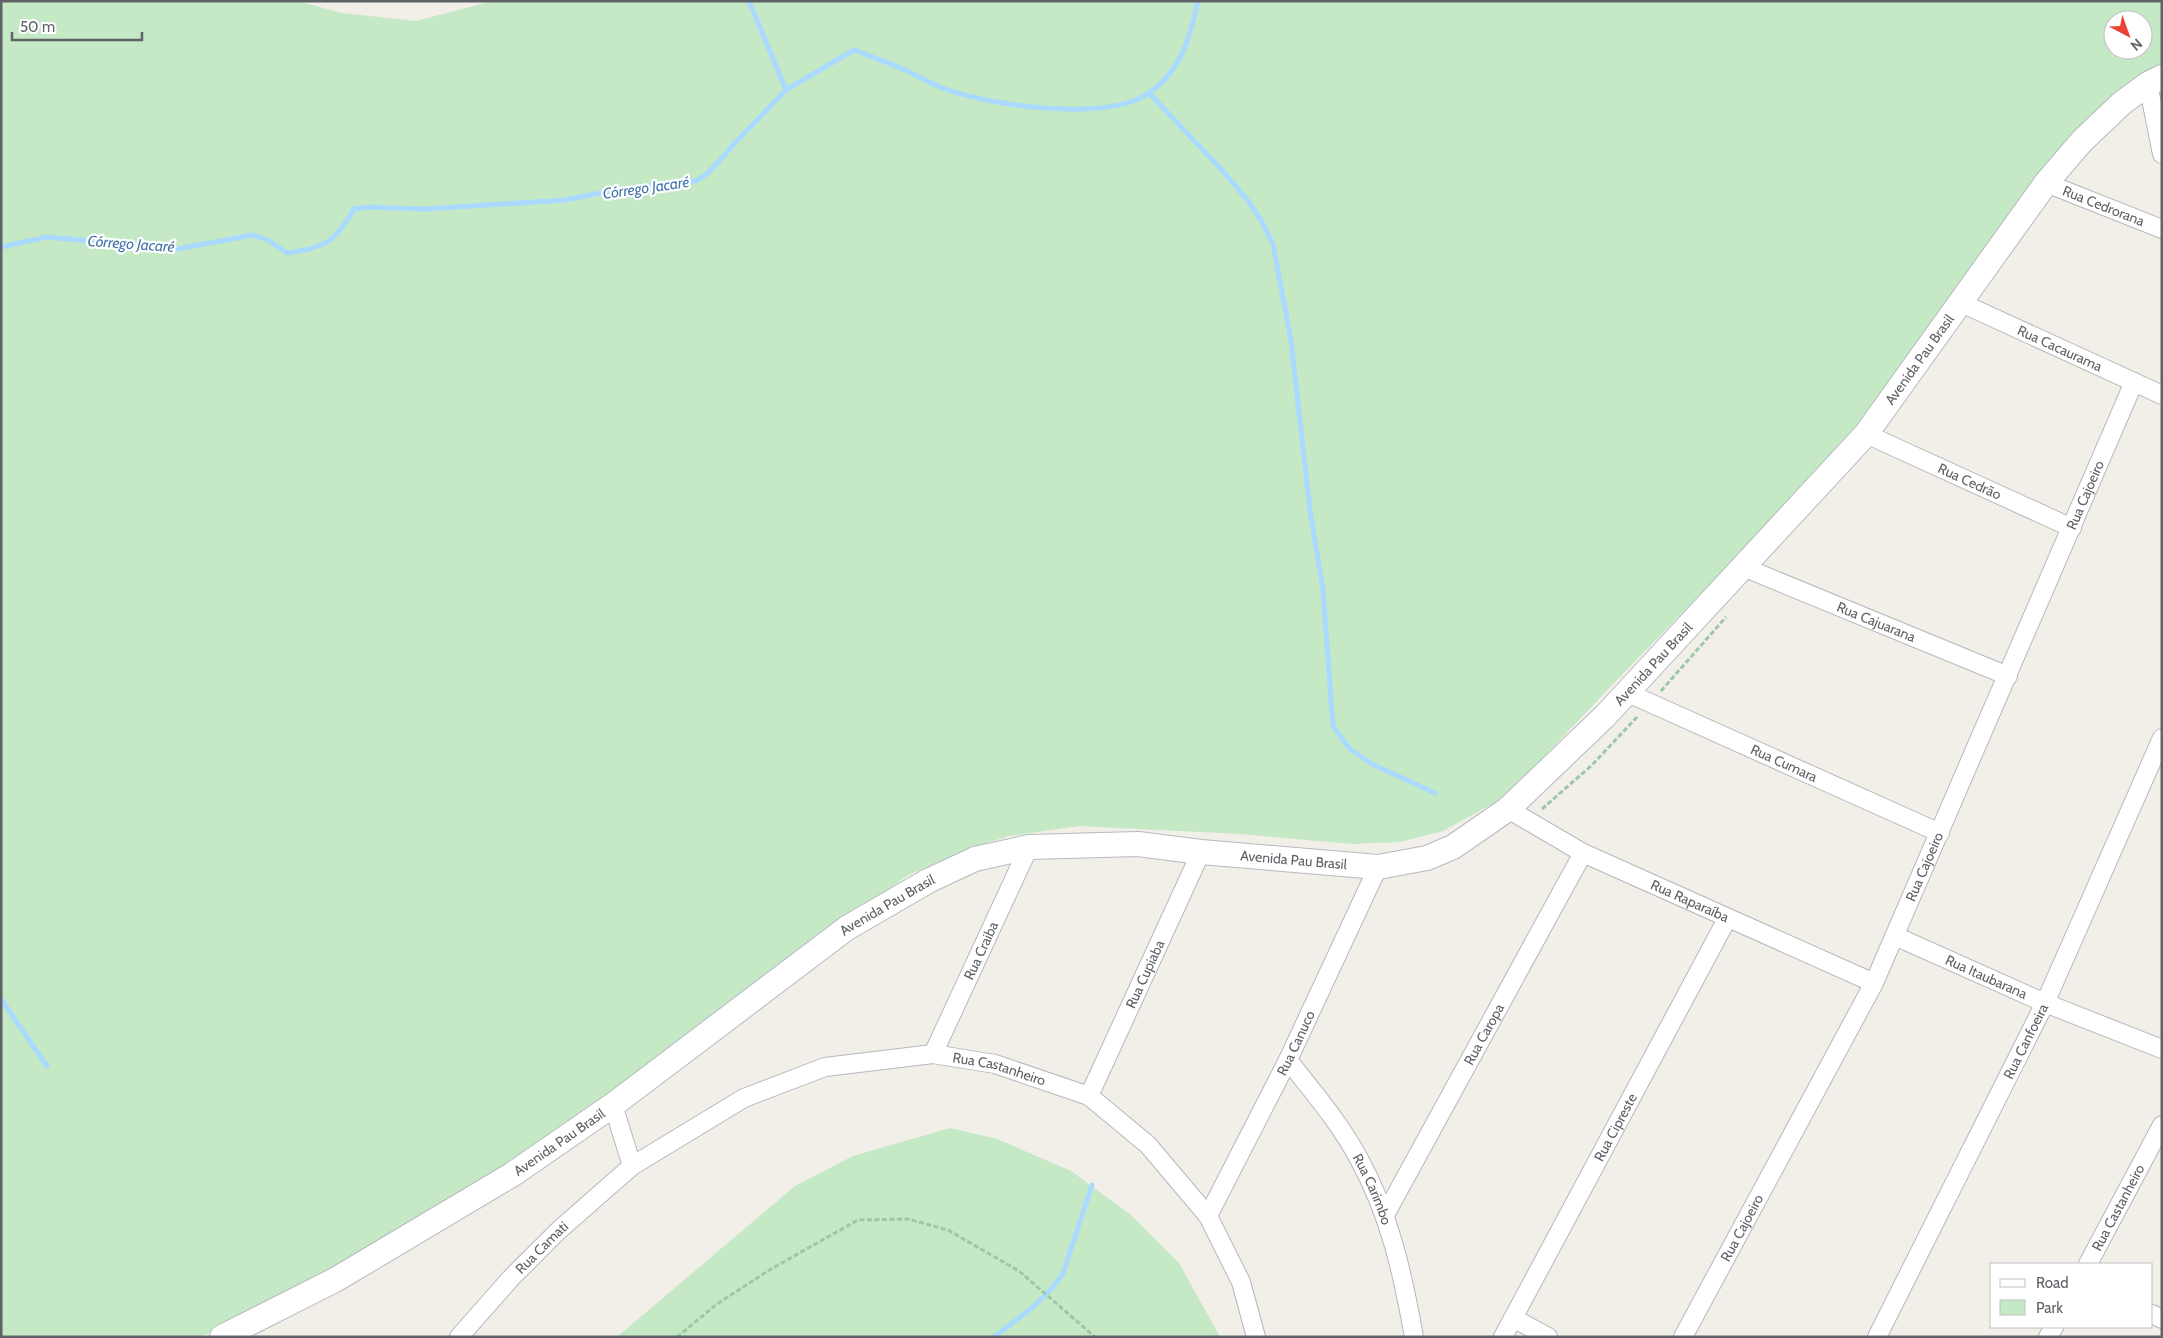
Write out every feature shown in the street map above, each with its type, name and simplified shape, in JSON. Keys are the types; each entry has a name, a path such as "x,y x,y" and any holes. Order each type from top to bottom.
{"main road":[{"name":"Avenida Pau Brasil","path":"222,1337 336,1280 513,1174 613,1106 847,928 928,881 975,859 1029,846 1138,844 1201,852 1378,867 1427,858 1453,847 1508,809 1628,693 1866,434 2046,183 2082,141 2102,122 2155,80"}],"street":[{"path":"2155,80 2162,154"},
{"name":"Rua Cedrorana","path":"2046,183 2162,229"},
{"name":"Rua Cacaurama","path":"1959,302 2162,395"},
{"name":"Rua Cajoeiro","path":"1683,1337 1874,984 2134,382"},
{"name":"Rua Cedrão","path":"1866,434 2072,528"},
{"name":"Rua Cajuarana","path":"1743,567 2008,676"},
{"name":"Rua Cumara","path":"1628,693 1940,833"},
{"name":"Rua Canfoeira","path":"1877,1337 2045,1003 2162,738"},
{"name":"Rua Raparaíba","path":"1508,809 1583,853 1874,984"},
{"name":"Rua Craiba","path":"933,1054 1029,846"},
{"name":"Rua Cupiaba","path":"1089,1096 1201,852"},
{"name":"Rua Caropa","path":"1385,1215 1583,853"},
{"name":"Rua Canuco","path":"1208,1216 1288,1060 1378,867"},
{"name":"Rua Cipreste","path":"1503,1337 1728,919"},
{"name":"Rua Itaubarana","path":"1895,936 2045,1003 2162,1049"},
{"name":"Rua Castanheiro","path":"632,1166 744,1098 826,1067 933,1054 995,1064 1089,1096 1148,1145 1208,1216 1241,1282 1256,1337"},
{"name":"Rua Carimbo","path":"1288,1060 1334,1118 1360,1159 1385,1215 1402,1268 1414,1337"},
{"path":"613,1106 632,1166"},
{"name":"Rua Castanheiro","path":"2089,1263 2162,1125"},
{"name":"Rua Camati","path":"459,1337 511,1278 558,1231 632,1166"},
{"path":"1513,1318 1548,1337"}],"path":[{"path":"1529,821 1592,765 1651,703 1732,611"},
{"path":"677,1337 717,1304 770,1269 858,1220 908,1219 948,1230 1019,1272 1095,1337"}],"green space":[{"path":"1,1 297,1 342,13 416,21 493,1 2162,1 2162,62 2093,119 1853,439 1637,659 1515,787 1494,803 1443,831 1400,842 1352,844 1240,834 1079,826 1009,836 977,846 908,875 525,1161 301,1289 200,1337 1,1337"},
{"path":"950,1128 997,1139 1071,1171 1131,1215 1179,1263 1220,1337 617,1337 795,1186 853,1156"}],"waterway":[{"path":"749,1 786,90"},
{"name":"Córrego Jacaré","path":"1,247 47,237 177,249 253,235 268,240 287,253 311,249 328,242 341,229 354,209 367,207 425,209 565,200 616,190 696,181 708,173 786,90 854,50 885,61 942,88 968,96 1021,106 1079,109 1106,107 1130,102 1149,93 1169,74 1177,63 1188,40 1198,1"},
{"path":"1149,93 1222,170 1249,202 1273,244 1291,341 1310,510 1323,590 1333,726 1350,749 1372,764 1435,793"},
{"path":"1,999 47,1066"},
{"path":"994,1337 1049,1292 1063,1273 1092,1185"}]}
